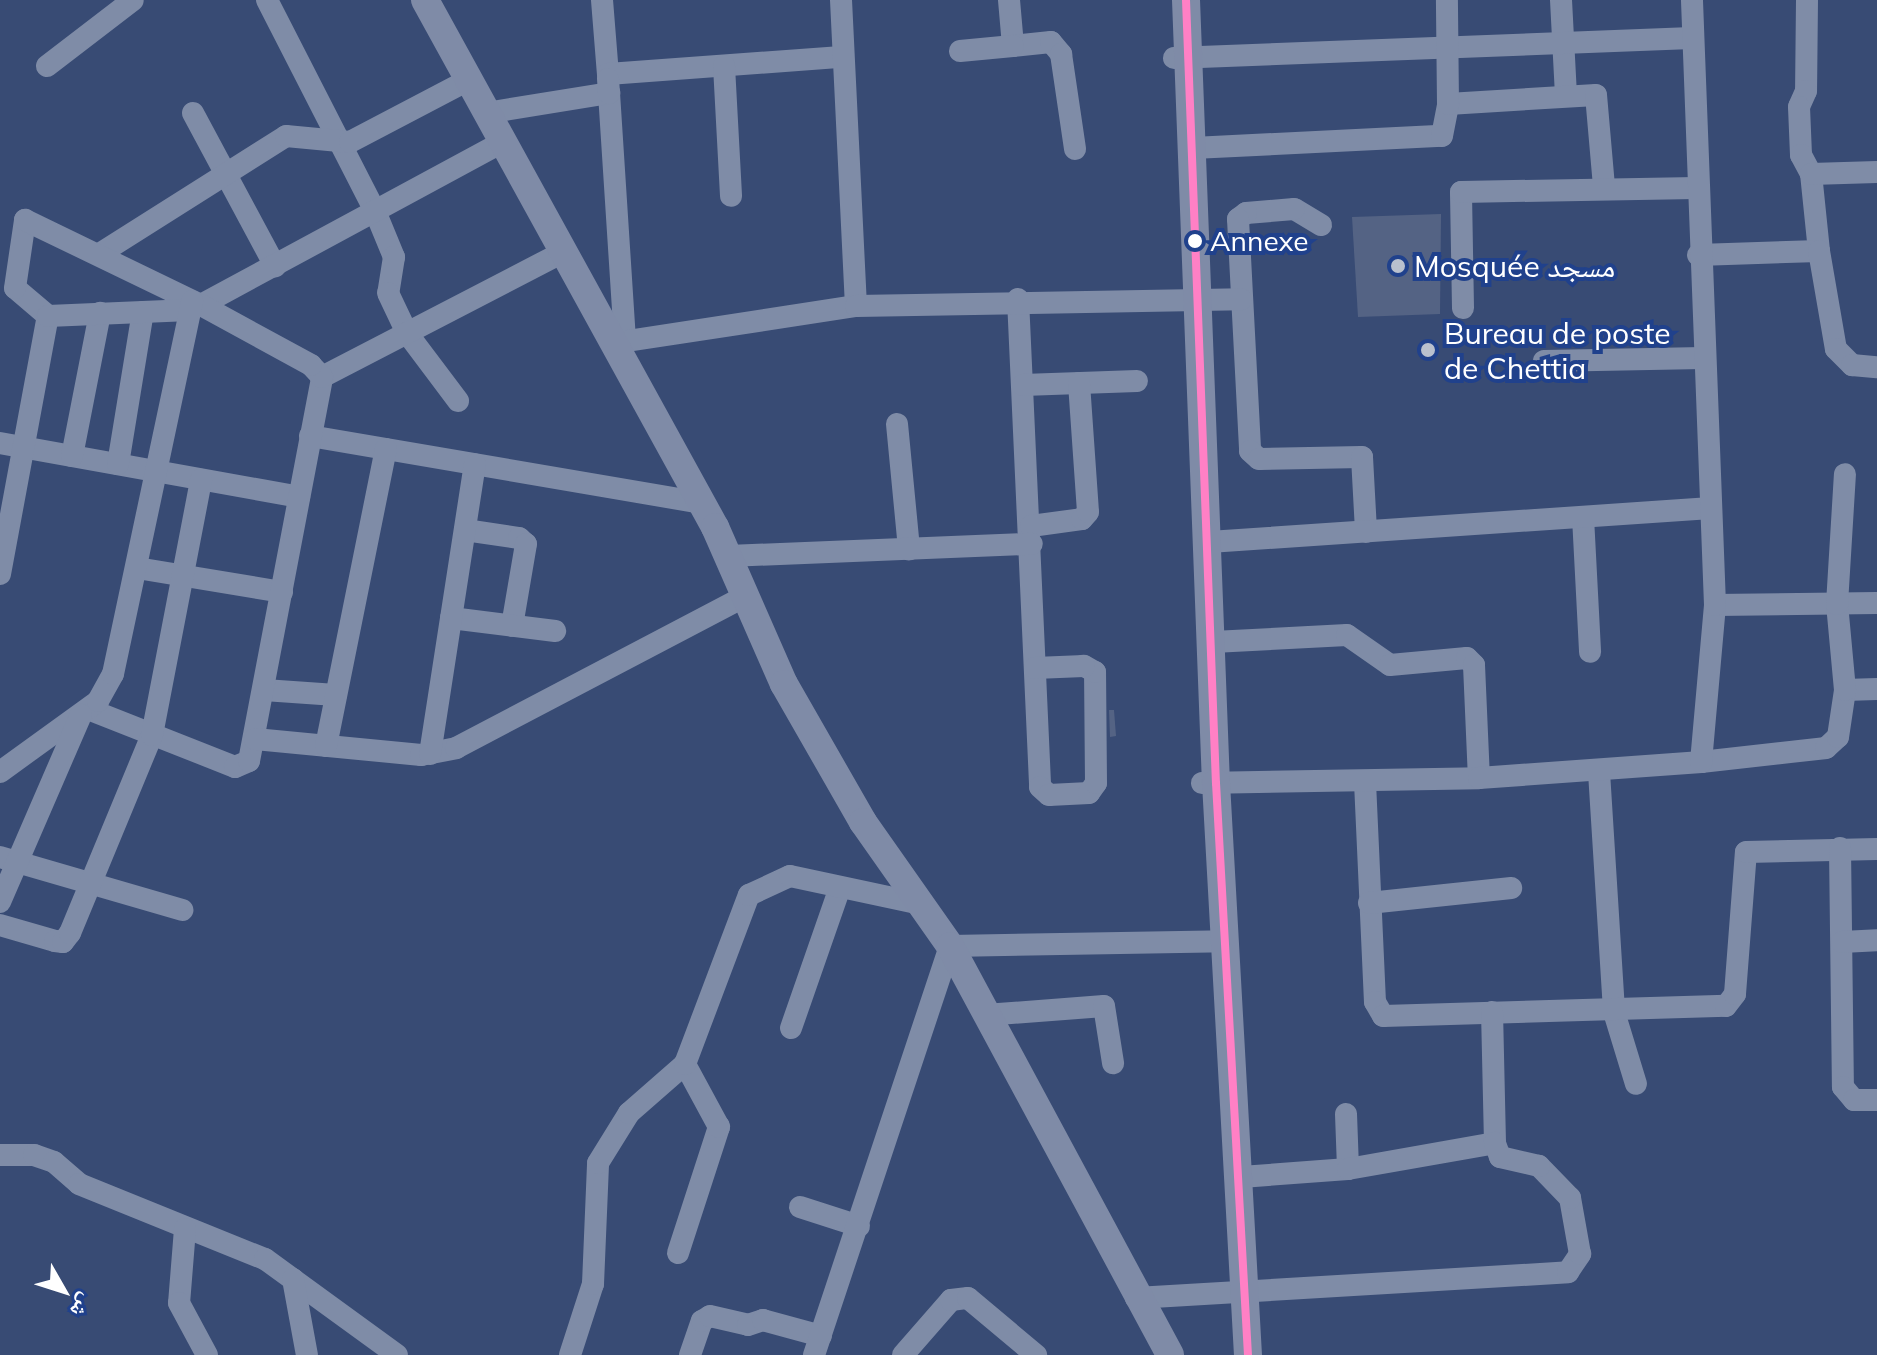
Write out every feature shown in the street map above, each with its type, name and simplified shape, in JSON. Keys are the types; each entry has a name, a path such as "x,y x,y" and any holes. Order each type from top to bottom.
{"main road":[{"path":"425,0 561,253 619,342 728,556 784,684 863,822 950,946 1136,1298 1170,1355"},
{"path":"1172,0 1193,148 1191,301 1209,542 1213,642 1209,783"},
{"path":"1186,0 1181,57 1209,783 1238,1290 1248,1355"},
{"path":"1218,941 1241,1177 1238,1290 1232,1355"}],"street":[{"path":"47,66 133,0"},
{"path":"267,0 375,211 394,257 388,293 407,333 458,401"},
{"path":"602,0 609,83 619,342 856,306 1018,299 1241,299"},
{"path":"841,0 841,57 856,306"},
{"path":"1009,0 1013,46"},
{"path":"1193,148 1441,137 1448,104 1447,0"},
{"path":"1561,0 1566,96"},
{"path":"1692,0 1698,255 1715,605 1701,762"},
{"path":"1807,0 1806,91 1799,107 1801,155 1811,174 1819,251 1836,349 1852,365 1877,367"},
{"path":"1181,57 1692,38"},
{"path":"960,51 1047,42 1059,48 1075,149"},
{"path":"486,113 609,83 724,66 841,57"},
{"path":"724,66 731,196"},
{"path":"101,253 286,136 342,144 468,80"},
{"path":"1448,104 1597,96 1604,187"},
{"path":"193,113 275,266"},
{"path":"322,377 311,365 194,305 101,253 30,219 21,223 15,288 48,316 143,312 194,305 275,266 502,142"},
{"path":"1811,174 1877,172"},
{"path":"1463,308 1458,193 1604,187 1696,188"},
{"path":"1321,225 1294,209 1242,215 1241,299 1250,451 1259,459 1362,457 1366,532"},
{"path":"1698,255 1819,251"},
{"path":"322,377 561,253"},
{"path":"1018,299 1032,535 1035,668 1040,787 1049,795 1089,793 1096,783 1095,672 1084,666 1035,668"},
{"path":"0,902 9,859 84,712 113,674 194,305"},
{"path":"118,464 143,312"},
{"path":"72,456 100,313"},
{"path":"0,574 48,316"},
{"path":"1544,361 1703,358"},
{"path":"84,712 243,768 255,739 322,377"},
{"path":"1023,385 1137,381"},
{"path":"728,556 909,549 1032,535 1082,519 1088,512 1079,383"},
{"path":"897,424 909,549"},
{"path":"310,436 701,503"},
{"path":"0,443 299,497"},
{"path":"326,746 386,449"},
{"path":"430,754 475,464"},
{"path":"1209,783 1365,782 1599,772 1826,748 1842,727 1845,690 1837,604 1845,474"},
{"path":"0,925 63,942 92,884 152,735 201,480"},
{"path":"1209,542 1711,508"},
{"path":"1583,517 1590,652"},
{"path":"465,530 519,538 526,544 512,626"},
{"path":"137,568 282,592"},
{"path":"255,739 430,754 514,721 746,596"},
{"path":"1715,605 1877,603"},
{"path":"451,618 555,631"},
{"path":"1213,642 1347,635 1390,665 1467,658 1474,665 1479,778"},
{"path":"1845,690 1877,689"},
{"path":"264,690 336,695"},
{"path":"0,772 84,712"},
{"path":"1599,772 1614,1012 1636,1084"},
{"path":"1365,782 1375,1002 1383,1016 1614,1012 1726,1006 1735,994 1746,852 1877,849"},
{"path":"1840,848 1843,1087 1854,1100 1877,1100"},
{"path":"9,859 182,910"},
{"path":"570,1355 593,1284 598,1163 629,1113 685,1064 749,895 790,876 921,904"},
{"path":"791,1028 840,887"},
{"path":"1369,903 1511,888"},
{"path":"1842,942 1877,940"},
{"path":"690,1355 702,1321 710,1316 748,1325 763,1320 817,1346 950,946 1218,941"},
{"path":"985,1015 1104,1006 1113,1063"},
{"path":"1136,1298 1568,1272 1580,1254 1570,1198 1539,1166 1500,1157 1495,1143 1492,1012"},
{"path":"678,1253 719,1127 685,1064"},
{"path":"1346,1114 1348,1169"},
{"path":"1241,1177 1348,1169 1495,1143"},
{"path":"0,1155 34,1155 54,1162 79,1184 265,1259 397,1355"},
{"path":"800,1207 859,1226"},
{"path":"185,1229 179,1303 207,1355"},
{"path":"293,1279 307,1355"},
{"path":"903,1355 951,1300 968,1298 1036,1355"}],"building":[{"name":"Mosquée مسجد","path":"1441,214 1440,314 1358,317 1352,217"},
{"path":"1109,710 1114,710 1116,736 1110,737"}],"transit line":[{"path":"1186,0 1216,783 1248,1355"}],"place":[{"name":"Annexe","path":"1195,241"},
{"name":"Mosquée مسجد","path":"1398,266"},
{"name":"Bureau de poste de Chettia","path":"1428,350"}]}
